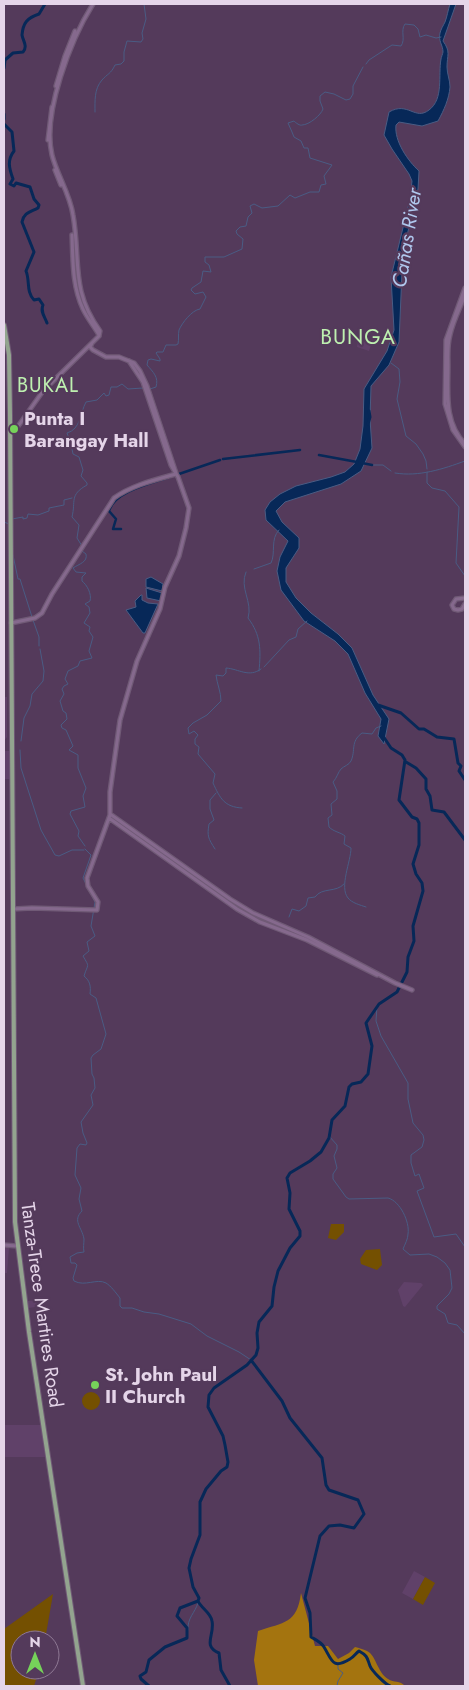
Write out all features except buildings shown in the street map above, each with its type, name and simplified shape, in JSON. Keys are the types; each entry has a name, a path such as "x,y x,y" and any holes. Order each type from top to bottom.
{"main road":[{"path":"10,432 14,432 43,391 102,331 89,316 82,298 76,263 73,215 52,156 50,141 54,105 64,67 75,35 92,4"},
{"path":"92,4 78,25 61,67 52,105 48,142 50,156 71,216 74,264 79,299 86,317 99,336"},
{"path":"465,288 446,340 445,404 452,430 465,445"},
{"path":"465,295 449,340 447,404 454,429 465,445"},
{"name":"Tanza-Trece Martires Road","path":"4,325 9,355 10,432 13,1185 17,1246 83,1686"},
{"path":"92,343 90,347 106,357 116,356 129,360 146,381 176,474"},
{"path":"12,909 97,910 98,902 88,886 87,878 109,816 110,792 120,720 137,661 160,609 165,587 179,556 186,528 189,508 167,453 143,382 133,364"},
{"path":"11,623 35,618 42,613 52,594 114,498 122,492 137,486 176,474"},
{"path":"463,599 465,605 459,610 453,607 455,600 463,599"},
{"path":"109,816 252,913 308,937 395,983"},
{"path":"109,816 237,909 260,922 307,940 360,968 412,990"},
{"path":"4,1245 17,1246"}],"shaded area":[{"path":"358,340 372,342 369,351 357,347"},
{"path":"4,697 7,697 7,737 4,741"},
{"path":"4,751 10,751 10,779 4,779"},
{"path":"331,1224 344,1224 344,1232 336,1240 328,1238"},
{"path":"4,1248 9,1248 7,1273 4,1273"},
{"path":"380,1249 382,1265 377,1270 361,1264 360,1259 366,1250"},
{"path":"404,1282 421,1283 423,1285 405,1307 398,1290"},
{"path":"43,1300 43,1306 28,1308 27,1301"},
{"path":"91,1392 97,1395 100,1401 97,1407 91,1410 85,1407 82,1401 85,1395"},
{"path":"4,1425 41,1425 45,1457 4,1457"},
{"path":"414,1571 425,1577 413,1599 402,1593"},
{"path":"425,1577 435,1583 423,1605 413,1599"},
{"path":"301,1593 315,1646 328,1646 338,1659 355,1647 366,1650 373,1656 384,1676 405,1686 258,1686 254,1660 258,1631 288,1620 296,1611"},
{"path":"53,1594 47,1630 10,1630 10,1680 36,1680 34,1686 4,1686 4,1629"}],"water":[{"path":"450,4 456,4 443,41 448,51 447,70 450,87 444,109 438,121 422,126 399,122 396,125 399,144 410,162 419,171 418,189 405,244 399,342 389,365 371,386 370,419 372,448 361,471 341,484 285,502 276,511 282,522 299,538 299,548 286,568 286,582 296,598 311,613 338,634 352,648 373,695 389,719 384,744 378,736 381,719 365,693 348,654 335,641 304,621 281,590 277,571 280,557 288,541 266,520 265,510 270,502 280,494 296,486 345,472 354,464 360,449 364,389 387,351 394,330 391,277 410,199 412,181 384,135 389,112 396,109 406,109 415,113 424,113 437,100 443,52 440,36"},
{"path":"151,577 163,584 162,591 146,587 146,579"},
{"path":"146,588 162,593 161,601 147,598"},
{"path":"141,595 142,600 158,604 145,633 143,633 126,610 136,607 135,601"}],"waterway":[{"path":"4,68 5,60 13,53 23,52 25,46 22,35 23,27 31,17 39,14 45,4"},
{"path":"95,112 98,87 115,65 121,64 124,61 127,41 141,42 143,39 142,33 146,19 144,4"},
{"path":"366,64 392,45 401,46 405,24 414,25 418,29 420,37 426,35 436,38 441,37"},
{"path":"150,389 156,387 157,380 147,365 148,360 160,361 157,352 163,352 166,345 178,344 180,327 191,314 200,309 206,297 203,292 195,294 191,290 201,282 203,271 211,272 209,265 205,262 205,257 224,257 242,249 243,239 236,231 240,227 246,226 248,217 252,213 250,206 254,204 262,208 278,206 290,195 295,198 310,192 319,192 321,185 326,184 324,176 332,165 310,158 308,148 304,148 301,141 294,137 288,123 294,121 301,125 308,123 320,114 323,109 320,96 325,92 346,100 350,99 353,94 353,86 363,67"},
{"path":"4,114 4,119"},
{"path":"4,124 12,132 14,151 10,161 13,179 10,184 14,186 16,183 30,187 34,199 39,205 38,208 26,214 22,222 34,252 26,271 29,290 34,300 39,299 43,305 42,312 47,323"},
{"path":"391,363 399,369 400,382 397,399 406,436 416,444 423,454 427,469"},
{"path":"82,546 77,538 79,525 72,517 75,495 87,483 81,476 83,470 79,457 73,454 71,444 77,441 68,436 67,433 72,431 78,424 86,402 97,400 104,393 106,396 109,395 111,387 117,387 122,384 128,389 143,388"},
{"name":"Cañas River","path":"368,424 369,411"},
{"path":"223,459 300,450"},
{"path":"319,455 357,462"},
{"path":"179,474 220,460"},
{"path":"395,473 422,473 465,461"},
{"path":"362,463 372,465"},
{"path":"372,465 383,465 391,471"},
{"path":"427,472 427,483 432,488 445,491 459,507 456,563 465,576"},
{"path":"121,529 113,529 116,519 109,511 112,504 126,493 170,477"},
{"path":"12,519 27,518 28,514 38,515 49,511 49,508 64,505 64,500 72,498"},
{"path":"4,522 9,524"},
{"path":"254,569 271,563 274,542 279,530"},
{"path":"82,551 86,554 86,559 73,568 76,572 86,573 82,577 82,581 90,593 90,601 85,604 89,607 90,613 84,623 90,627 89,631 93,637 89,651 92,658 80,661 78,666 68,671 65,679 68,684 62,689 64,694 60,701 67,719 61,725 66,730 73,746 69,750 78,755 78,768 86,788 83,796 85,807 71,811 70,814 79,831 78,836 85,846"},
{"path":"13,555 18,579 20,579 32,617"},
{"path":"246,572 244,584 249,606 248,618 258,637 259,671"},
{"path":"33,620 39,637 39,646"},
{"path":"264,667 289,640 296,637 298,629 307,621"},
{"path":"21,741 24,718 30,706 32,694 43,681 44,671 40,649"},
{"path":"242,808 231,806 223,801 213,783 215,774 198,754 199,747 195,744 195,739 198,735 194,731 189,734 188,728 207,715 221,701 216,675 223,676 226,673 226,668 248,673 257,672 261,669"},
{"path":"378,705 401,713 419,729 424,729 437,737 454,739 458,763 461,766 459,771 465,780"},
{"path":"366,907 356,904 348,898 345,881 351,848 344,844 345,836 329,827 328,818 332,815 331,804 337,799 337,791 333,782 341,769 351,761 358,736 362,733 372,734 376,728 381,726"},
{"name":"Cañas River","path":"198,1601 199,1598 193,1587 189,1568 200,1535 200,1502 206,1489 221,1471 227,1467 228,1462 223,1436 208,1407 209,1395 214,1388 247,1365 256,1355 259,1322 272,1306 278,1271 290,1248 300,1236 300,1231 289,1209 290,1193 287,1178 290,1173 321,1152 329,1138 332,1120 345,1106 349,1087 352,1084 361,1082 368,1074 372,1046 366,1023 379,1004 397,992 407,972 408,957 414,941 413,926 423,891 422,883 416,874 413,864 419,845 419,823 399,800 405,760 402,755 391,748 383,736"},
{"path":"20,750 21,768 41,830 55,855 59,856 72,850 84,850"},
{"path":"406,762 416,768 426,779 426,789 430,796 432,810 444,812 465,840"},
{"path":"215,849 209,839 208,831 209,824 214,820 210,809 210,800 216,793"},
{"path":"85,849 91,855 83,878 95,902 91,926 95,936 87,942 89,951 83,956 88,966 84,976 90,984 90,994 96,998 106,1034 101,1049 91,1058 95,1088 91,1095 93,1105 81,1122 87,1143 86,1145 80,1144 77,1148 75,1175 81,1188 79,1199 82,1211 78,1218 78,1224 84,1239 84,1252 70,1257 71,1263 77,1265 73,1278 78,1283 99,1281 106,1283 120,1298 120,1306 122,1308 132,1308 159,1314 191,1324 207,1336 251,1360"},
{"path":"289,917 292,909 299,911 306,906 308,898 315,897 321,892 341,887 344,884"},
{"path":"377,1006 376,1021 381,1036 408,1083 408,1099 413,1123 423,1135 422,1147 411,1155 415,1176 419,1174 424,1188 417,1191 434,1237 456,1234 465,1247"},
{"path":"329,1136 337,1145 334,1156 337,1168 333,1174 333,1179 346,1197 349,1199 388,1198 392,1200 406,1218 408,1236 403,1249 410,1255 429,1254 437,1257 450,1270 452,1288 449,1294 437,1306 437,1309 445,1314 448,1323 457,1325 465,1334"},
{"path":"251,1360 282,1401 290,1418 322,1458 326,1485 329,1490 358,1500 364,1514 354,1528 340,1525 329,1526 320,1536 305,1598 310,1613 311,1637 324,1647 333,1662 339,1664 350,1659 359,1651 367,1657 373,1671 390,1686"},
{"path":"198,1601 211,1618 211,1647 219,1653 221,1670 230,1686"},
{"name":"Cañas River","path":"149,1686 140,1676 146,1672 149,1660 165,1647 187,1638 187,1628 177,1616 180,1608 198,1601"},
{"path":"188,1630 190,1619 198,1603"},
{"path":"337,1686 343,1673 338,1669 338,1663"}],"place":[{"name":"Punta I Barangay Hall","path":"14,429"},
{"name":"St. John Paul II Church","path":"95,1385"}],"district":[{"name":"BUNGA","path":"358,337"},
{"name":"BUKAL","path":"48,385"}]}
